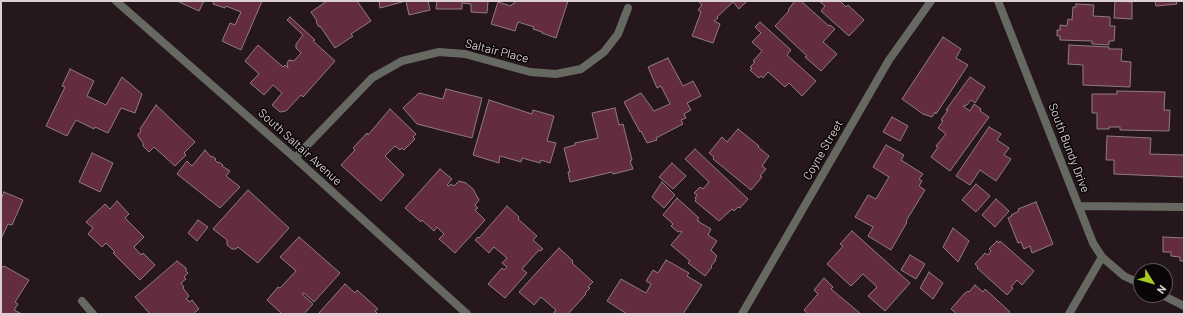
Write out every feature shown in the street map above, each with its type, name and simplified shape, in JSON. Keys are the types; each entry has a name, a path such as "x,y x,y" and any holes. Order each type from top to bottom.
{"street":[{"name":"South Saltair Avenue","path":"116,1 295,158 467,314"},
{"name":"Coyne Street","path":"742,314 889,60 931,1"},
{"name":"South Bundy Drive","path":"998,1 1094,243 1102,257 1124,276 1133,280"},
{"name":"Saltair Place","path":"295,158 372,78 402,61 439,52 465,54 530,72 556,74 581,69 604,52 618,34 628,8"},
{"path":"1079,206 1184,207"},
{"path":"1069,314 1102,257"},
{"path":"1173,300 1184,306"},
{"path":"82,301 93,314"}],"building":[{"path":"204,1 199,11 179,2"},
{"path":"214,1 262,1 241,50 222,41 230,23 235,25 241,12 226,6 225,8 213,4"},
{"path":"327,1 357,1 371,21 351,34 353,36 335,48 320,26 319,27 311,12"},
{"path":"379,1 406,1 380,8"},
{"path":"406,1 428,1 430,10 409,15"},
{"path":"437,1 488,1 487,13 471,12 471,4 462,3 462,9 436,9"},
{"path":"515,1 568,1 556,38 533,29 534,27 518,22 515,31 491,24 498,2 511,6"},
{"path":"698,1 747,1 739,9 733,2 717,17 718,18 714,21 720,24 713,43 692,36 701,12 698,10 702,5"},
{"path":"795,1 801,1 829,26 830,25 835,29 823,42 837,54 821,71 775,26 789,11 788,10"},
{"path":"819,1 840,1 846,7 848,5 864,20 849,36 821,11 825,6"},
{"path":"1115,1 1132,2 1132,19 1114,18"},
{"path":"1155,1 1176,1 1177,4 1156,6"},
{"path":"1076,4 1094,5 1093,16 1110,17 1110,26 1115,26 1114,41 1109,41 1109,45 1092,44 1092,41 1060,40 1060,36 1057,36 1057,30 1060,30 1060,25 1067,26 1068,19 1072,20 1073,7 1076,7"},
{"path":"290,17 335,61 303,97 301,95 286,111 280,112 272,105 282,93 273,85 264,95 250,83 259,74 245,61 258,45 283,67 285,65 288,68 287,63 289,60 294,61 301,53 296,48 296,44 303,35 287,20"},
{"path":"760,22 791,50 787,55 816,81 802,96 789,83 785,87 768,72 763,78 761,76 759,78 750,70 752,68 750,67 755,62 753,61 762,51 752,42 761,33 755,27"},
{"path":"943,37 961,49 956,58 968,65 936,114 935,112 932,117 923,114 902,99"},
{"path":"1069,45 1122,49 1121,61 1131,62 1130,87 1083,85 1083,65 1068,64"},
{"path":"668,58 683,86 693,81 701,96 687,103 691,110 684,114 686,118 681,120 683,124 656,138 657,140 647,143 624,102 641,93 654,111 670,104 661,86 657,88 648,67"},
{"path":"70,69 94,81 87,96 106,105 122,77 142,94 135,113 121,108 108,133 95,127 94,129 76,120 67,136 46,126 65,87 62,86"},
{"path":"970,77 985,87 975,103 971,100 967,105 963,106 970,111 974,104 981,109 980,111 989,117 950,171 931,157 938,147 936,146 946,134 938,128 943,121 941,120 948,110 946,110"},
{"path":"446,89 482,98 472,138 417,124 403,108 419,93 443,99"},
{"path":"1117,91 1165,92 1164,110 1170,110 1169,131 1120,130 1120,127 1097,129 1097,113 1092,113 1092,94 1117,94"},
{"path":"489,100 532,114 533,110 554,116 547,141 556,143 550,163 541,160 540,163 522,158 521,162 500,156 499,163 473,155"},
{"path":"156,105 195,142 184,153 186,155 175,166 154,147 149,152 143,146 143,143 138,136 141,131 140,129"},
{"path":"615,108 619,125 623,124 633,169 613,174 612,172 570,182 568,172 570,172 564,148 575,145 575,143 598,138 592,113"},
{"path":"390,109 416,134 413,137 415,139 404,150 402,148 400,150 395,146 385,156 404,175 381,201 341,165 355,150 353,148 367,133 368,135"},
{"path":"892,117 908,126 900,141 883,132"},
{"path":"989,127 1001,134 997,140 1009,148 1004,155 1011,159 996,181 980,170 970,185 956,176"},
{"path":"738,129 769,156 762,166 766,169 760,176 762,177 751,190 713,159 714,157 709,153 722,137 727,142"},
{"path":"1107,136 1151,138 1150,154 1184,155 1184,177 1114,174 1114,160 1106,160"},
{"path":"886,145 904,155 901,160 923,174 919,179 922,181 919,186 925,190 906,221 907,222 891,250 868,236 873,227 855,217 868,195 876,199 889,177 873,167"},
{"path":"695,149 748,199 740,208 738,207 734,211 732,209 719,221 695,201 697,195 694,193 700,187 703,189 709,182 685,159"},
{"path":"205,150 211,157 212,156 216,159 215,160 218,163 219,162 230,171 226,176 240,187 220,208 177,174 187,161 192,166"},
{"path":"92,153 113,163 100,192 79,182"},
{"path":"672,163 686,176 673,189 659,177"},
{"path":"440,169 452,179 447,185 449,186 451,184 454,186 459,181 466,183 473,189 479,200 475,205 478,208 475,210 485,220 455,253 439,239 444,234 437,227 434,231 405,208"},
{"path":"662,182 675,195 664,208 652,197"},
{"path":"976,184 990,196 976,212 962,200"},
{"path":"248,190 289,228 258,263 238,247 236,249 232,249 227,245 227,240 213,229"},
{"path":"4,192 23,200 12,225 8,224 1,239 1,199"},
{"path":"677,198 699,218 697,220 699,222 711,229 708,235 717,241 711,250 717,256 715,259 716,260 705,276 688,263 690,261 671,245 682,232 678,232 671,226 673,224 663,215"},
{"path":"996,199 1009,211 995,227 982,215"},
{"path":"117,201 129,214 125,218 144,237 134,247 141,255 143,253 155,265 140,280 113,253 115,252 106,243 102,247 88,234 93,228 86,222 105,204 110,209"},
{"path":"1036,202 1053,244 1032,253 1030,246 1024,249 1021,242 1018,243 1008,218 1019,211 1018,209"},
{"path":"507,206 519,217 518,219 537,236 533,240 543,249 540,251 539,250 522,269 527,273 505,298 488,284 502,268 504,270 507,267 502,263 507,258 494,247 489,253 475,240 478,237 479,238"},
{"path":"198,220 208,227 197,241 188,233"},
{"path":"953,228 969,241 958,262 943,247"},
{"path":"852,231 910,283 885,311 868,296 877,287 863,274 851,286 827,264 843,246 840,244"},
{"path":"299,237 340,273 314,302 304,293 302,294 313,304 304,314 282,314 267,300 278,287 280,288 296,271 280,257"},
{"path":"1163,237 1184,238 1184,261 1180,261 1180,257 1171,256 1171,252 1163,252"},
{"path":"997,241 999,243 1000,241 1034,271 1022,285 1017,280 1007,295 977,268 978,267 975,264 985,253 988,255 991,251 989,249"},
{"path":"559,248 573,261 572,263 593,282 588,287 590,288 585,293 586,294 568,314 553,314 556,310 541,297 534,305 519,292"},
{"path":"910,255 925,264 916,279 901,270"},
{"path":"666,260 689,273 687,276 702,285 683,314 627,314 607,301 621,279 646,293 651,284 646,281 653,270 658,273"},
{"path":"177,261 186,268 188,273 184,277 186,279 181,283 189,296 186,299 190,302 192,300 199,309 193,314 150,314 135,297"},
{"path":"1,266 4,266 29,280 15,302 18,304 14,310 22,314 1,314"},
{"path":"929,272 943,283 933,299 920,288"},
{"path":"824,278 833,287 831,289 861,314 808,314 804,310 818,294 814,290"},
{"path":"345,284 355,293 357,290 378,309 375,311 378,314 318,314"},
{"path":"975,285 983,292 985,289 1010,312 1008,314 957,314 951,309 964,294 968,291 969,292"}]}
